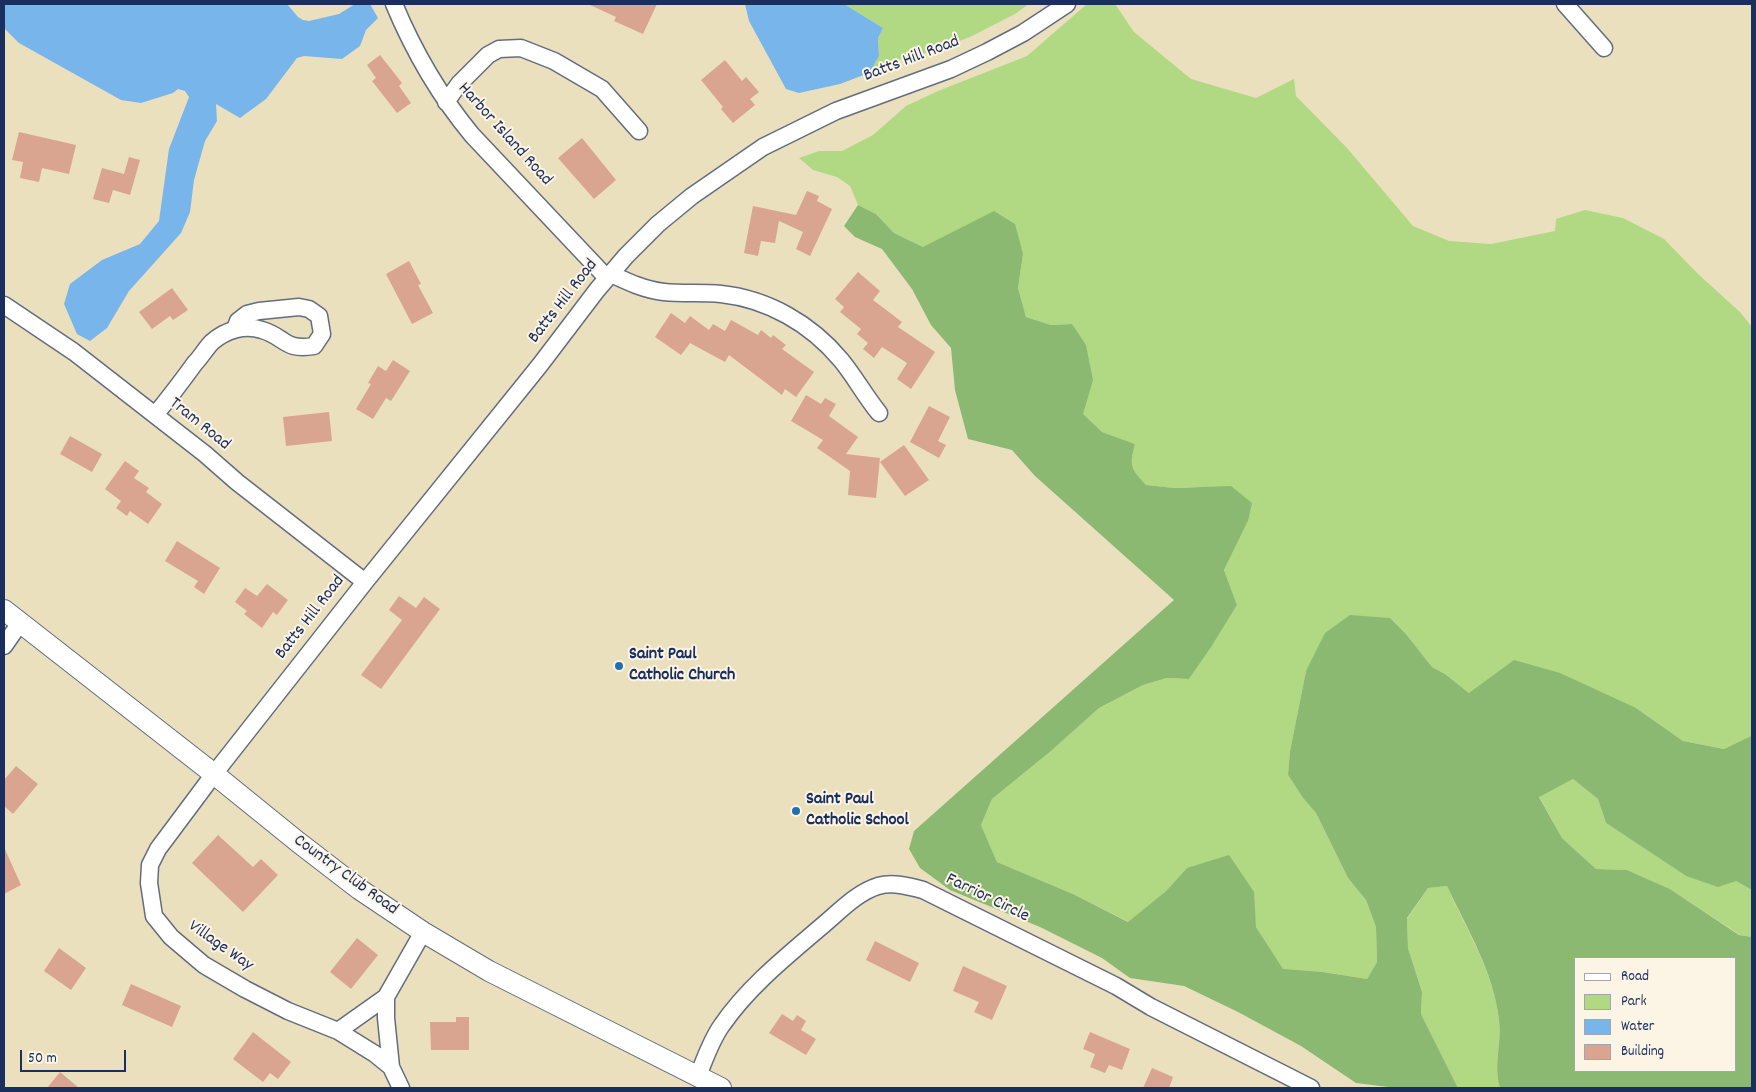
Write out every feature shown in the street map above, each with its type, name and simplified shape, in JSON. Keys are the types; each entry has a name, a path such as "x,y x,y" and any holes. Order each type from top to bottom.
{"street":[{"name":"Harbor Island Road","path":"394,4 420,60 446,102 472,135 609,276"},
{"name":"Batts Hill Road","path":"214,774 364,582 540,365 609,276 658,224 692,196 763,147 836,111 951,68 987,52 1023,33 1068,4"},
{"path":"1565,4 1604,48"},
{"path":"446,102 459,84 488,55 499,50 521,48 554,62 602,89 639,131"},
{"path":"609,276 654,291 744,297 770,306 792,318 813,333 829,348 842,362 863,394 879,413"},
{"name":"Tram Road","path":"4,305 74,352 364,582"},
{"path":"155,415 212,342 235,329 249,327 263,330 276,336 287,345 301,348 314,346 322,334 318,316 308,309 299,307 247,314 238,321 235,329"},
{"name":"Country Club Road","path":"4,610 352,884 423,932 490,970 722,1088"},
{"path":"4,646 20,623"},
{"name":"Village Way","path":"214,774 158,849 150,865 149,883 154,916 171,937 204,965 288,1011 338,1031 375,1054 391,1067"},
{"name":"Farrior Circle","path":"698,1076 720,1027 743,997 860,894 878,886 892,884 923,890 1116,986 1151,1007 1311,1088"},
{"path":"338,1031 386,997 423,932"},
{"name":"Village Way","path":"386,997 391,1067 401,1088"}],"green space":[{"path":"844,4 1029,4 1015,14 970,37 928,53 910,55 869,73 879,56 878,38 883,28"},
{"path":"1087,4 1115,4 1134,32 1191,79 1256,98 1294,79 1296,96 1347,148 1413,226 1449,241 1491,244 1555,231 1556,219 1585,210 1623,218 1664,239 1698,274 1740,312 1752,327 1752,737 1724,749 1683,741 1636,708 1469,693 1445,674 1432,667 1406,634 1390,618 1306,671 1290,751 1288,775 1303,798 1316,813 1348,878 1366,900 1376,927 1377,962 1367,979 1324,972 1283,970 1256,927 1253,892 1187,868 1166,891 1129,922 1073,894 997,862 981,825 992,799 1051,751 1099,708 1143,685 1167,678 1189,679 1237,605 1224,570 1248,521 1195,487 1174,488 1146,485 1134,471 1132,458 1135,444 1102,432 1082,414 1085,403 1072,324 1051,325 1026,317 1018,288 1023,254 923,247 894,233 876,214 858,205 850,186 837,177 813,170 799,158 819,151 842,151 873,135 906,106 938,91 1027,56"},
{"path":"858,205 876,214 894,233 923,247 994,211 1015,224 1023,254 1018,288 1026,317 1051,325 1072,324 1086,345 1093,380 1083,414 1102,432 1135,444 1132,458 1134,471 1146,485 1174,488 1231,486 1252,503 1248,521 1224,570 1237,605 1189,679 1167,678 1143,685 1099,708 1051,751 992,799 981,825 997,862 1073,894 1128,922 1166,891 1187,868 1229,855 1254,892 1256,927 1283,969 1323,972 1367,979 1377,962 1376,927 1366,900 1348,878 1316,813 1303,798 1288,775 1290,751 1306,671 1325,633 1350,615 1390,618 1406,634 1432,667 1445,674 1469,693 1514,660 1560,673 1636,708 1683,741 1724,749 1752,737 1752,890 1736,881 1718,887 1686,876 1606,823 1598,799 1573,779 1539,797 1562,838 1596,869 1627,870 1670,889 1739,935 1752,937 1752,1088 1500,1088 1497,1071 1500,1029 1492,985 1479,951 1447,886 1428,888 1407,918 1408,948 1422,992 1421,1014 1458,1088 1396,1088 1356,1083 1301,1046 1238,1012 1184,986 1130,978 1102,958 1040,927 950,890 920,868 909,849 914,831 1174,600 1035,476 1012,450 968,439 955,390 951,348 931,325 912,289 882,249 855,237 844,226"},
{"path":"1573,779 1598,799 1606,823 1686,876 1736,881 1752,890 1752,937 1740,935 1670,889 1627,870 1596,869 1562,838 1539,796"},
{"path":"1447,886 1478,951 1496,1002 1500,1029 1497,1071 1500,1088 1458,1088 1421,1014 1422,992 1408,948 1407,919 1428,888"}],"water":[{"path":"4,4 287,4 298,17 309,21 339,14 355,4 370,4 378,18 366,30 360,46 342,59 304,56 297,58 266,99 240,118 216,104 217,121 205,141 194,180 190,212 181,233 129,291 107,328 90,341 77,334 64,304 70,284 102,260 140,244 159,221 169,149 189,97 185,91 178,89 173,93 141,103 121,100 19,43 4,28"},
{"path":"745,4 844,4 883,28 878,38 879,56 869,73 840,84 799,93 786,89 749,21"}],"building":[{"path":"588,4 657,4 643,34 614,21 616,17"},
{"path":"380,55 402,83 399,86 411,103 397,113 372,81 376,78 367,65"},
{"path":"725,60 742,81 746,77 759,92 750,99 755,105 733,123 721,109 723,107 701,80"},
{"path":"19,132 76,145 69,174 42,168 39,182 20,178 23,162 12,160"},
{"path":"582,138 616,180 594,199 558,158"},
{"path":"129,157 140,160 130,195 113,190 109,203 93,199 102,168 124,174"},
{"path":"807,191 819,196 817,201 832,209 810,256 796,249 803,232 779,221 775,243 761,241 758,256 744,253 753,206 796,215"},
{"path":"409,261 421,284 418,285 433,313 412,324 386,274"},
{"path":"858,272 880,291 873,300 902,322 898,327 935,352 911,389 897,379 907,363 882,347 874,358 863,349 868,343 857,334 861,329 840,312 844,307 835,299"},
{"path":"172,288 188,310 173,320 170,316 152,329 139,312"},
{"path":"671,313 685,323 690,316 709,330 713,324 725,331 731,320 758,335 761,330 771,338 773,335 786,345 782,349 814,372 796,397 785,389 782,395 729,355 725,362 690,343 681,355 655,337"},
{"path":"393,360 410,371 391,401 386,398 373,419 356,409 371,384 368,383 378,366 386,371"},
{"path":"806,395 821,404 825,398 836,404 829,416 858,437 846,454 880,458 876,498 848,495 850,471 817,448 823,440 791,421"},
{"path":"929,406 950,417 938,441 946,445 939,458 910,442"},
{"path":"329,412 332,441 286,446 283,417"},
{"path":"70,436 102,454 92,472 60,454"},
{"path":"904,445 929,480 905,496 880,462"},
{"path":"125,461 139,471 134,478 149,488 146,492 162,504 148,524 130,511 127,516 116,508 121,501 105,489"},
{"path":"177,541 220,568 204,594 194,587 198,581 165,561"},
{"path":"267,584 288,600 277,615 273,612 262,628 244,614 247,611 235,602 245,588 257,596"},
{"path":"399,596 416,608 424,597 440,609 381,689 361,675 402,620 389,610"},
{"path":"16,766 38,784 13,814 4,806 4,780"},
{"path":"218,835 253,867 261,859 278,875 243,912 192,863"},
{"path":"4,847 21,885 4,894"},
{"path":"357,938 378,955 351,989 330,972"},
{"path":"875,941 919,963 910,982 866,960"},
{"path":"59,948 86,968 71,990 44,971"},
{"path":"963,966 1007,986 992,1020 974,1012 979,1002 953,991"},
{"path":"131,984 181,1006 172,1027 122,1005"},
{"path":"782,1014 793,1021 797,1015 806,1021 801,1030 816,1039 806,1055 769,1033"},
{"path":"456,1017 469,1017 469,1050 431,1050 430,1022 456,1022"},
{"path":"253,1032 291,1062 278,1079 270,1073 263,1082 233,1059"},
{"path":"1090,1032 1130,1049 1122,1070 1109,1065 1105,1073 1090,1067 1095,1054 1083,1049"},
{"path":"1152,1068 1173,1077 1169,1088 1143,1088"},
{"path":"60,1072 79,1088 47,1088"}],"place":[{"name":"Saint Paul Catholic Church","path":"619,666"},
{"name":"Saint Paul Catholic School","path":"796,811"}]}
